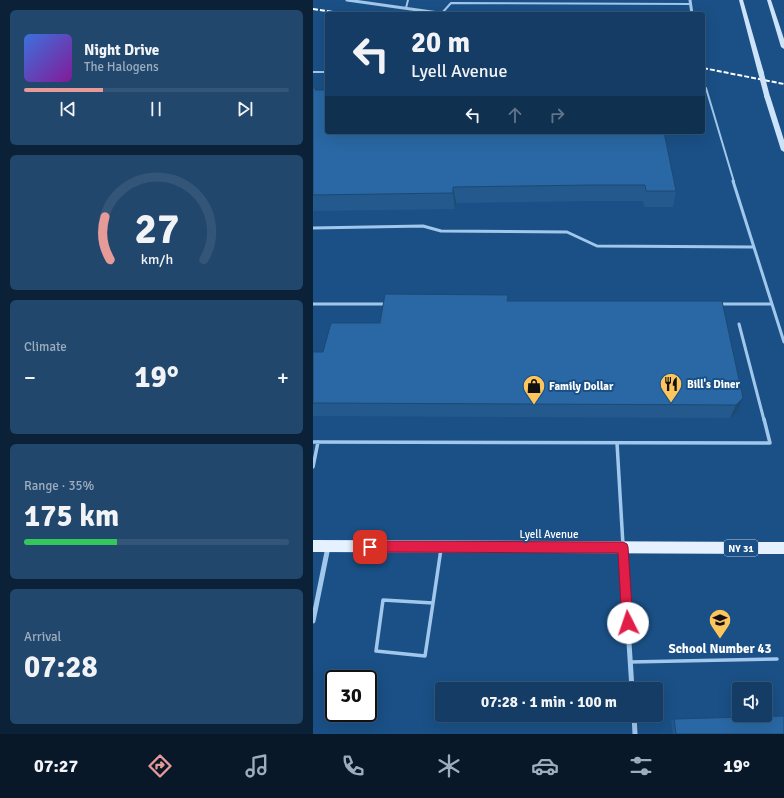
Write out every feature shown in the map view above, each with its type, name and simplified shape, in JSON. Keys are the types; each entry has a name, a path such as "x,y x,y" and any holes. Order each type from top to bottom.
{"main road":[{"path":"741,0 767,96 784,150"},
{"path":"769,0 784,47"},
{"name":"Lyell Avenue","path":"313,546 784,548"}],"street":[{"path":"347,0 430,12"},
{"path":"690,0 692,12"},
{"path":"313,621 328,547"},
{"path":"623,547 631,682"},
{"path":"634,722 635,734"}],"lane":[{"path":"406,8 408,0"},
{"path":"444,12 451,3 691,4"},
{"path":"313,72 325,72"},
{"path":"707,88 753,247 784,342"},
{"path":"313,228 423,226 441,231 567,232 597,246 753,247"},
{"path":"313,304 392,304"},
{"path":"716,304 771,304"},
{"path":"313,442 770,443 739,324"},
{"path":"313,467 318,442"},
{"path":"617,442 623,547"},
{"path":"433,602 383,600 376,651 425,656 433,602 441,547"},
{"path":"630,662 777,659"}],"building":[{"path":"313,88 316,88 315,90 325,90 325,134 664,134 676,191 646,191 645,185 592,185 453,187 453,193 313,195"},
{"path":"385,294 508,295 507,301 722,301 743,398 736,405 313,403 313,352 323,352 331,323 380,323"},
{"path":"772,716 784,716 784,734 676,734 674,719 732,717 732,722 772,722"}],"railway":[{"path":"313,9 333,12"},
{"path":"705,68 784,84"}],"place":[{"name":"Bill's Diner","path":"671,404"},
{"name":"Family Dollar","path":"534,406"},
{"name":"School Number 43","path":"720,640"}],"route":[{"path":"370,547 623,547 628,623"}]}
